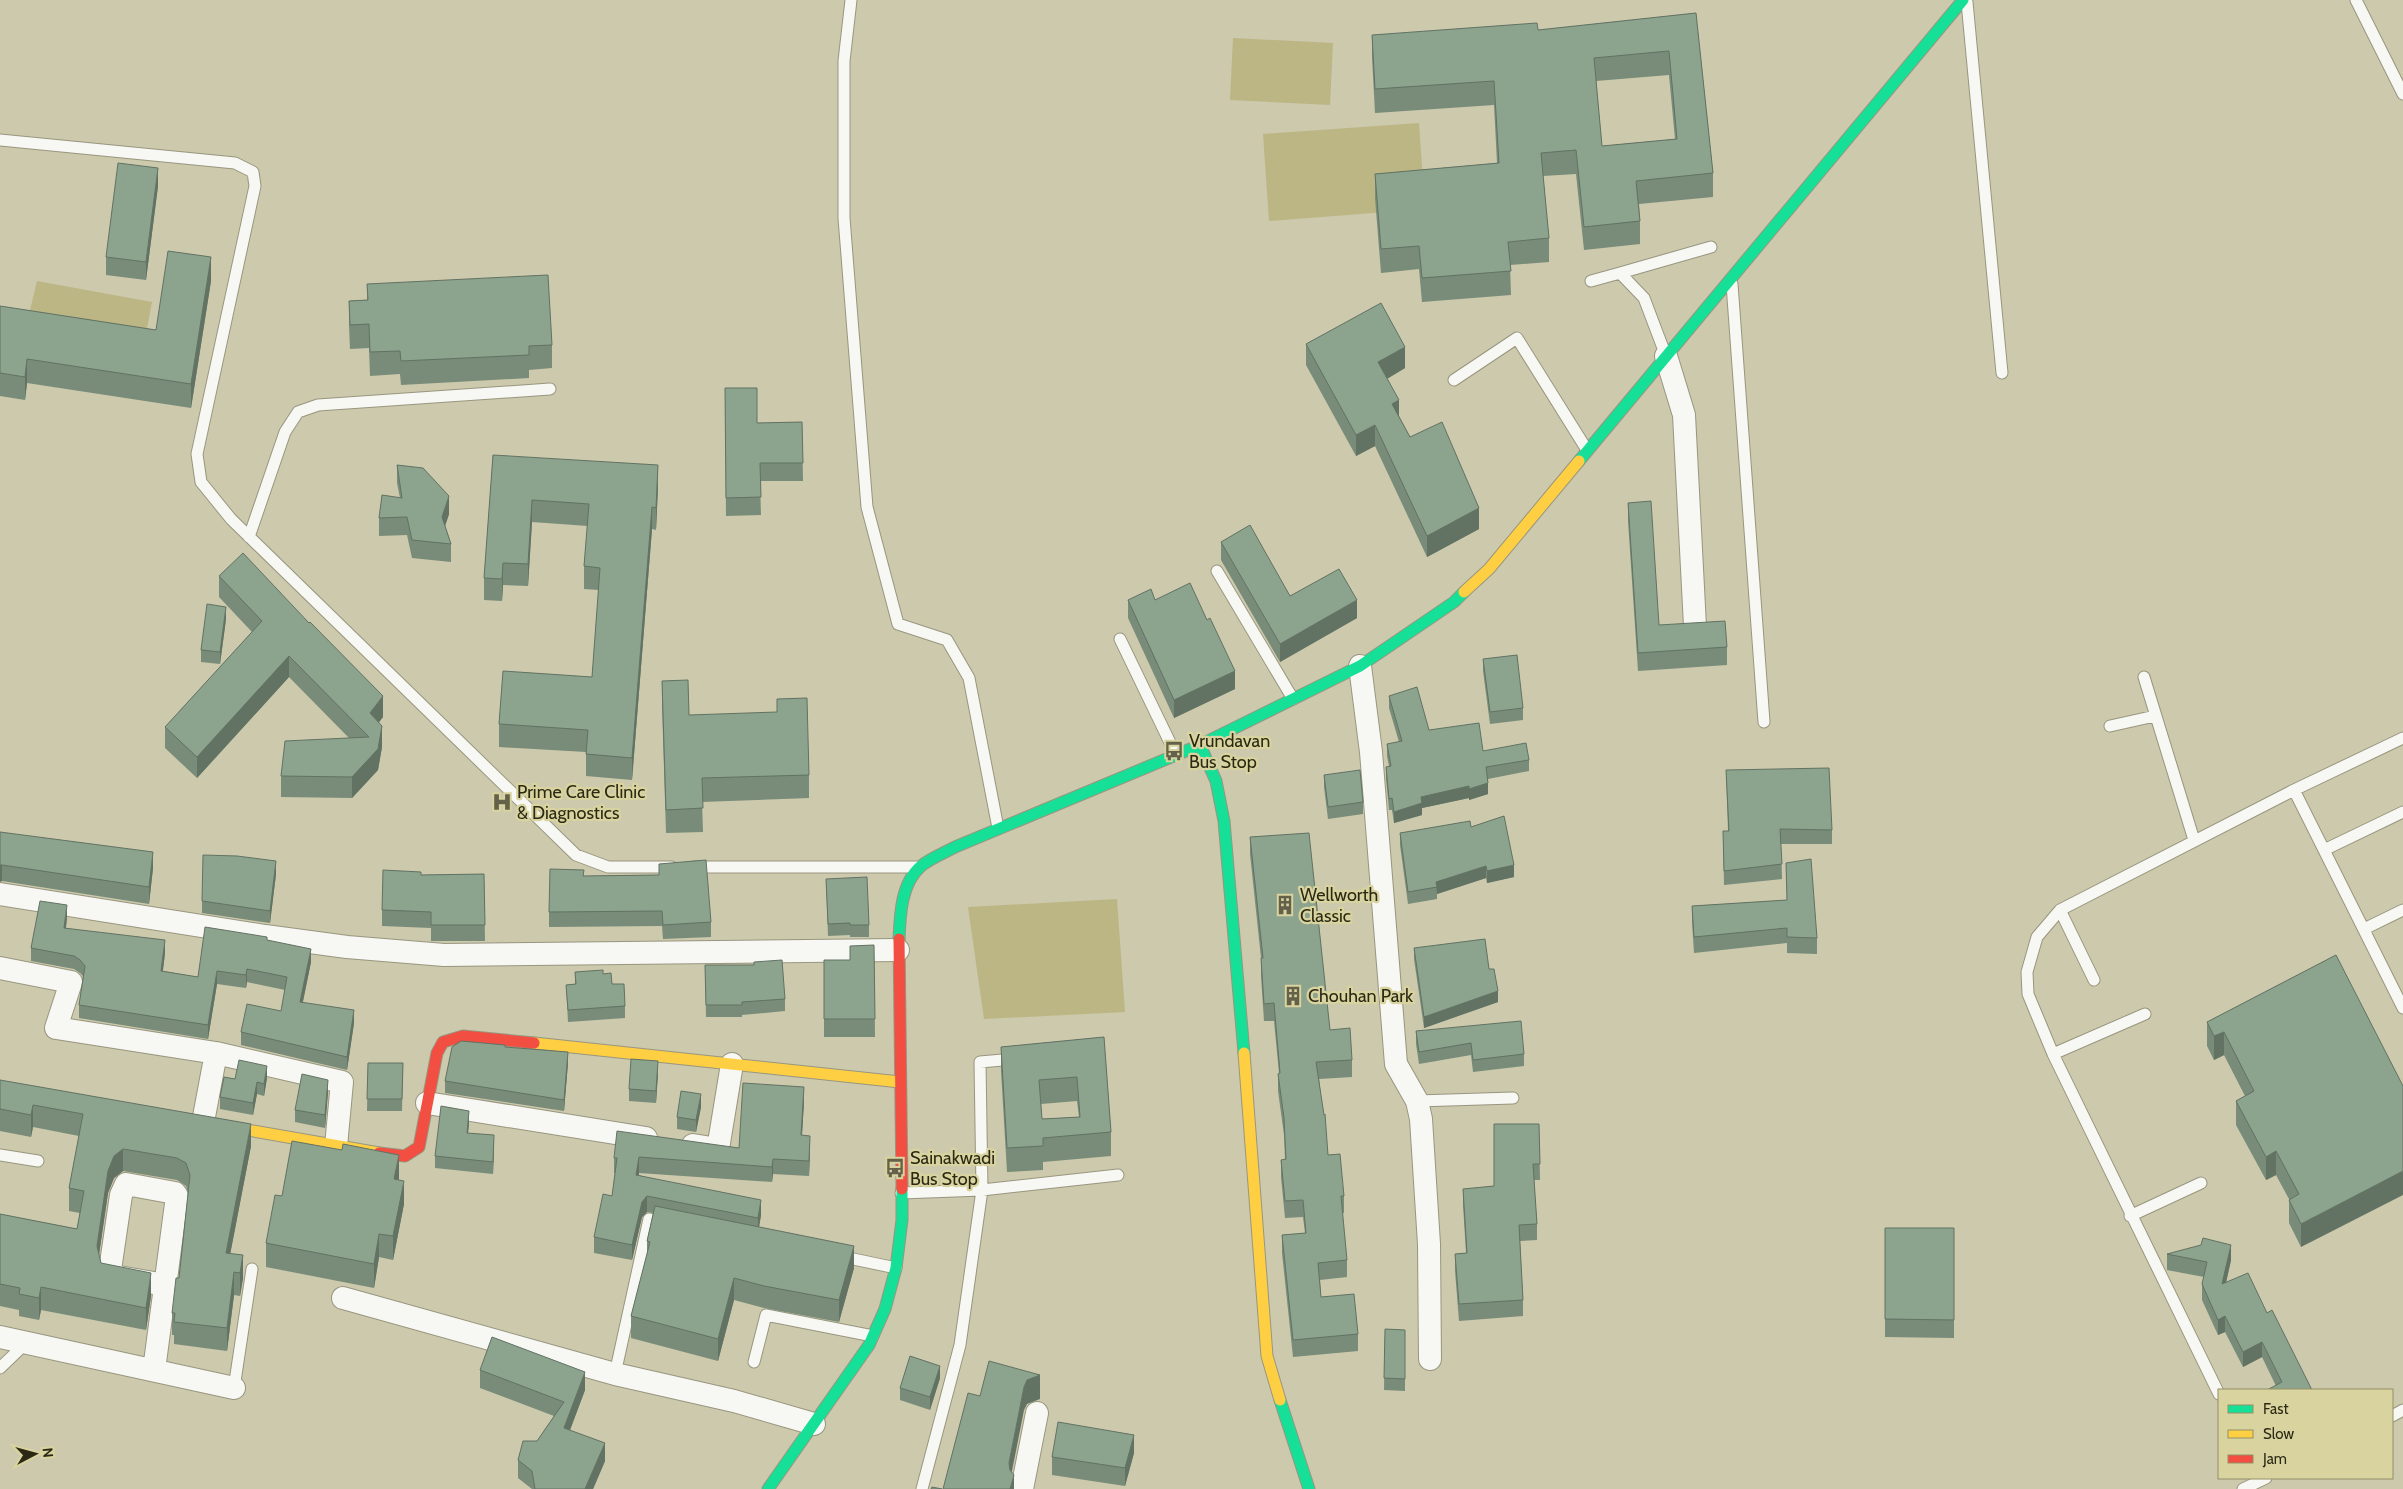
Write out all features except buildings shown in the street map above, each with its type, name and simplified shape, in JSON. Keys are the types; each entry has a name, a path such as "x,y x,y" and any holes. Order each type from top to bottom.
{"street":[{"path":"768,1489 869,1344 885,1309 896,1268 902,1220 898,950 900,912 907,888 919,867 955,847 1200,745 1360,666 1454,602 1490,569 1587,450 1965,0"},
{"path":"1666,356 1684,415 1695,626"},
{"path":"1360,666 1371,752 1396,1064 1417,1101 1421,1119 1429,1244 1430,1359"},
{"path":"1200,745 1216,781 1224,821 1229,865 1267,1356 1284,1415 1310,1489"},
{"path":"0,894 265,936 347,947 444,955 898,950"},
{"path":"0,968 71,982 56,1028 216,1053 342,1082 336,1146"},
{"path":"216,1053 198,1122 395,1156 412,1154 419,1147 437,1053 443,1042 453,1037 463,1036 900,1082"},
{"path":"428,1103 718,1149 732,1064"},
{"path":"154,1370 177,1196 176,1193 126,1184 121,1195 110,1270 112,1276 165,1285"},
{"path":"344,1298 615,1374 734,1401 814,1424"},
{"path":"0,1337 234,1388"},
{"path":"1022,1489 1037,1413"}],"lane":[{"path":"851,0 844,61 844,218 867,507 898,624 947,640 969,678 998,829"},
{"path":"1965,0 2002,373"},
{"path":"2356,0 2403,94"},
{"path":"0,140 235,163 253,172 255,186 196,454 201,482 231,519 249,537 576,855 608,867 919,867"},
{"path":"1591,281 1711,247"},
{"path":"1620,273 1644,298 1666,356"},
{"path":"1732,277 1764,722"},
{"path":"1454,380 1517,338 1587,450"},
{"path":"249,537 285,432 298,412 318,405 550,389"},
{"path":"1217,571 1293,699"},
{"path":"1120,638 1176,755"},
{"path":"2144,678 2194,840"},
{"path":"2110,726 2155,716"},
{"path":"2218,1392 2130,1216 2053,1054 2028,994 2027,972 2037,937 2060,910 2194,840 2403,738"},
{"path":"2294,790 2403,1008"},
{"path":"2324,850 2403,812"},
{"path":"2060,910 2094,980"},
{"path":"2364,929 2403,910"},
{"path":"2053,1054 2145,1014"},
{"path":"922,1489 960,1345 982,1190 980,1062 1029,1058"},
{"path":"1417,1101 1512,1098"},
{"path":"0,1155 38,1161"},
{"path":"901,1193 982,1190 1118,1175"},
{"path":"2130,1216 2201,1183"},
{"path":"615,1374 650,1219 678,1224"},
{"path":"830,1255 896,1268"},
{"path":"234,1388 252,1269"},
{"path":"754,1362 766,1315 873,1336"},
{"path":"0,1368 26,1343"},
{"path":"2243,1489 2261,1479"}],"shaded area":[{"path":"1233,38 1333,43 1330,105 1230,100"},
{"path":"1419,123 1425,209 1269,221 1263,134"},
{"path":"37,281 152,302 144,344 27,323"},
{"path":"1117,899 1125,1012 984,1019 968,907"}],"traffic: fast":[{"path":"1579,461 1963,0"},
{"path":"899,939 901,910 909,881 914,873 929,860 955,847 1200,745 1360,666 1454,602 1464,592"},
{"path":"1200,745 1216,781 1224,821 1244,1053"},
{"path":"768,1489 869,1345 885,1309 896,1268 902,1220 902,1189"},
{"path":"1280,1400 1309,1489"}],"traffic: slow":[{"path":"1464,592 1489,569 1579,461"},
{"path":"534,1043 900,1082"},
{"path":"1244,1053 1267,1356 1280,1400"},
{"path":"213,1124 379,1153"}],"traffic: jam":[{"path":"899,939 902,1189"},
{"path":"379,1153 405,1156 419,1147 437,1053 443,1042 463,1036 534,1043"}],"place":[{"name":"Vrundavan Bus Stop","path":"1174,751"},
{"name":"Prime Care Clinic & Diagnostics","path":"502,802"},
{"name":"Wellworth Classic","path":"1285,905"},
{"name":"Chouhan Park","path":"1293,996"},
{"name":"Sainakwadi Bus Stop","path":"895,1168"}]}
